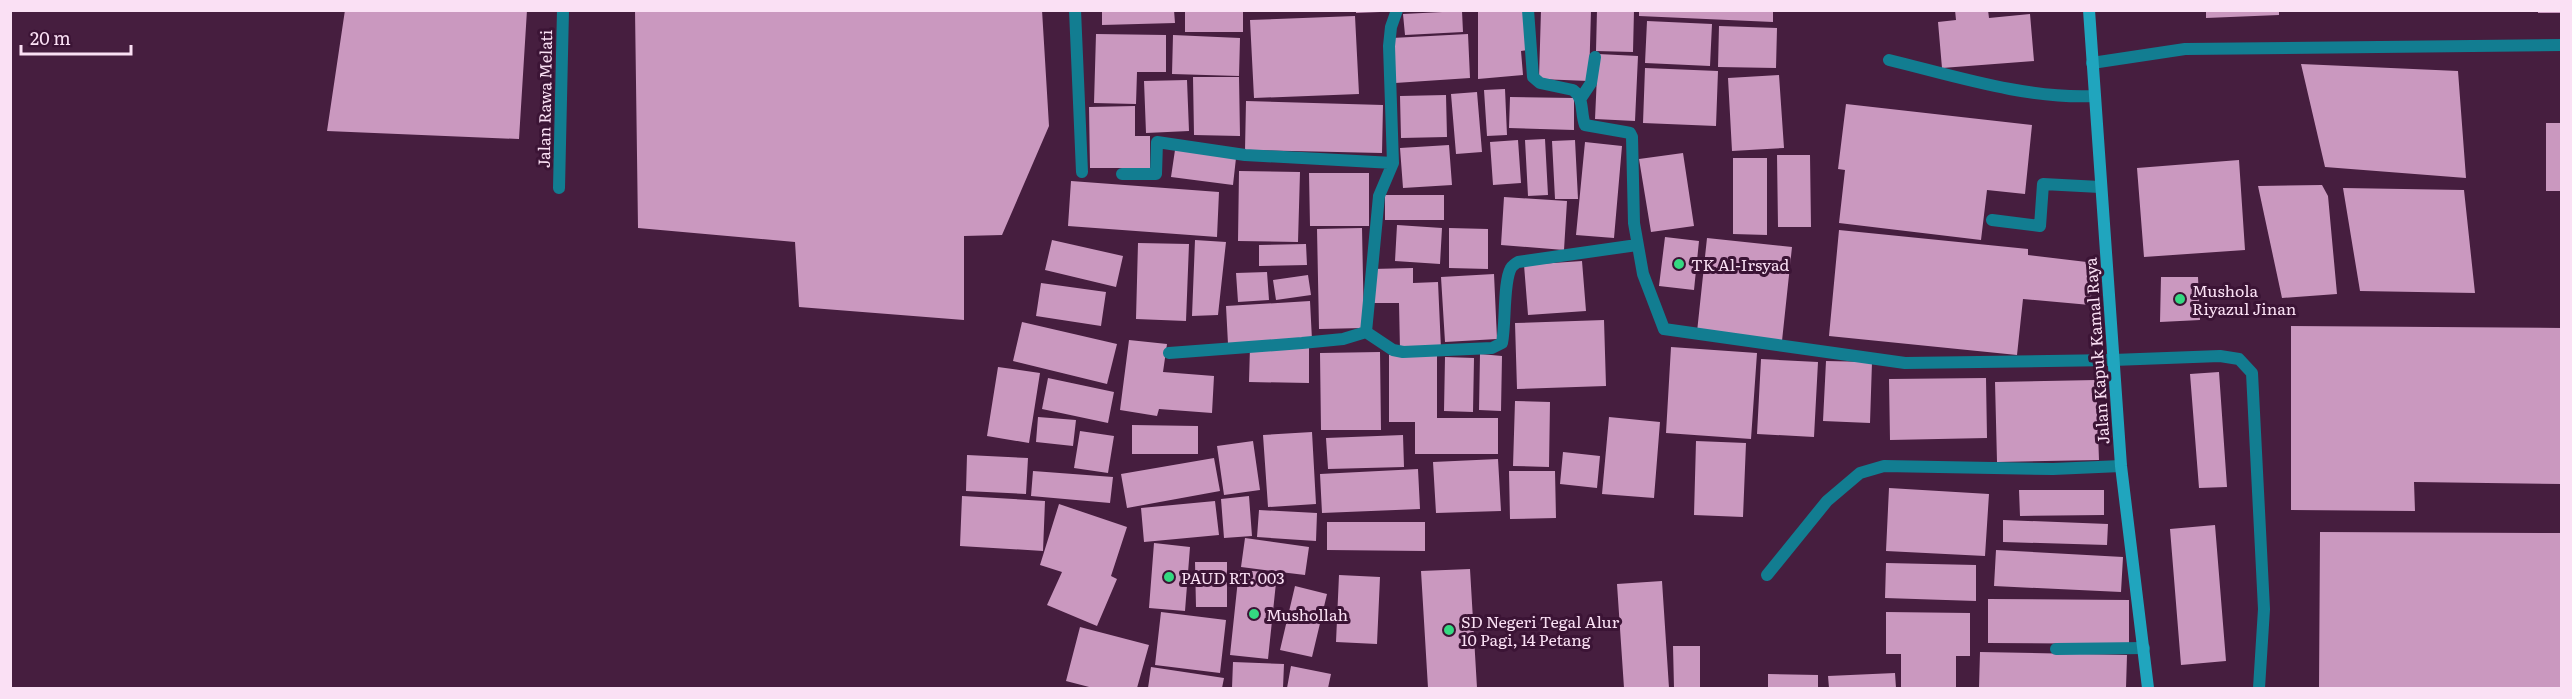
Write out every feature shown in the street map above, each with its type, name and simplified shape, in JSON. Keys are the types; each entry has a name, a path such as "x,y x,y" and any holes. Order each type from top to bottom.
{"main road":[{"name":"Jalan Kapuk Kamal Raya","path":"2089,10 2121,465 2148,688"}],"street":[{"name":"Jalan Rawa Melati","path":"559,188 563,10"},
{"path":"1075,10 1082,172"},
{"path":"1366,332 1378,196 1393,163 1389,46 1391,27 1397,10"},
{"path":"1528,10 1533,77 1540,83 1573,90 1581,98 1585,125 1630,133 1632,137 1634,223 1637,245 1643,274 1664,329 1905,363 2220,356 2239,359 2252,373 2264,609 2259,688"},
{"path":"2092,63 2184,49 2562,45"},
{"path":"1581,98 1591,83 1595,57"},
{"path":"1888,60 1992,85 2065,97 2094,96"},
{"path":"1122,174 1156,174 1157,142 1245,155 1393,163"},
{"path":"1992,220 2040,226 2043,184 2100,187"},
{"path":"1366,332 1393,350 1403,352 1492,348 1502,343 1507,283 1511,267 1518,262 1637,245"},
{"path":"1169,353 1312,342 1352,337 1366,332"},
{"path":"1767,575 1827,501 1860,473 1884,466 2054,469 2121,465"},
{"path":"2056,649 2144,648"}],"building":[{"path":"345,10 527,10 519,139 327,131"},
{"path":"635,10 1042,10 1049,126 1002,235 964,236 964,320 799,307 795,242 638,228"},
{"path":"1102,10 1174,10 1175,23 1102,25"},
{"path":"1185,10 1243,10 1243,32 1185,32"},
{"path":"1356,10 1380,10 1380,12 1356,13"},
{"path":"1478,10 1523,10 1528,50 1521,51 1523,75 1478,79"},
{"path":"1541,10 1591,10 1589,81 1539,79"},
{"path":"1597,10 1634,10 1633,52 1596,51"},
{"path":"1639,10 1773,10 1773,22 1639,16"},
{"path":"1955,10 1988,10 1989,18 2030,14 2034,61 1942,68 1938,22 1956,20"},
{"path":"2206,10 2279,10 2279,15 2206,18"},
{"path":"2538,10 2562,10 2562,13 2538,13"},
{"path":"1462,11 1463,32 1405,35 1403,14"},
{"path":"1355,16 1359,94 1254,98 1250,20"},
{"path":"1647,21 1712,24 1710,66 1645,63"},
{"path":"1719,26 1777,28 1776,68 1718,67"},
{"path":"1096,34 1166,35 1166,72 1137,72 1136,104 1094,103"},
{"path":"1468,34 1470,78 1395,83 1392,38"},
{"path":"1173,35 1240,38 1239,76 1172,74"},
{"path":"1598,54 1638,56 1635,121 1595,119"},
{"path":"2301,64 2458,71 2466,178 2325,167"},
{"path":"1645,68 1718,71 1716,126 1643,123"},
{"path":"1779,75 1784,148 1732,151 1728,78"},
{"path":"1193,77 1239,77 1240,136 1194,135"},
{"path":"1187,80 1189,131 1146,133 1144,81"},
{"path":"1505,89 1507,135 1487,136 1484,90"},
{"path":"1477,92 1482,152 1456,154 1451,94"},
{"path":"1446,95 1447,137 1401,138 1400,96"},
{"path":"1510,97 1574,98 1574,130 1509,128"},
{"path":"1246,101 1383,105 1382,153 1245,150"},
{"path":"1846,104 2032,125 2025,194 1987,190 1981,240 1839,223 1845,170 1838,169"},
{"path":"1135,106 1135,136 1150,136 1150,168 1090,168 1089,107"},
{"path":"2546,123 2562,123 2562,191 2546,191"},
{"path":"1545,139 1548,195 1528,196 1525,140"},
{"path":"1518,140 1521,183 1493,185 1490,142"},
{"path":"1575,140 1578,199 1555,199 1552,141"},
{"path":"1585,142 1622,146 1614,238 1576,235"},
{"path":"1449,145 1452,185 1403,188 1400,148"},
{"path":"1175,150 1236,158 1233,185 1171,177"},
{"path":"1683,153 1694,226 1651,232 1639,159"},
{"path":"1777,155 1810,155 1811,227 1778,227"},
{"path":"1733,158 1767,158 1767,235 1733,234"},
{"path":"2239,160 2245,250 2144,257 2137,168"},
{"path":"1239,171 1300,172 1298,242 1238,241"},
{"path":"1309,173 1369,173 1369,226 1310,226"},
{"path":"1071,181 1219,192 1217,237 1068,226"},
{"path":"2322,185 2328,196 2337,294 2282,298 2258,186"},
{"path":"2343,188 2464,190 2475,293 2360,291"},
{"path":"1385,195 1444,195 1444,220 1385,220"},
{"path":"1504,197 1567,201 1564,250 1501,245"},
{"path":"1397,225 1442,228 1440,264 1395,261"},
{"path":"1362,228 1364,328 1319,329 1317,229"},
{"path":"1449,228 1488,229 1488,269 1449,268"},
{"path":"1839,230 2028,249 2028,255 2095,263 2090,305 2023,299 2017,355 1829,336"},
{"name":"TK Al-Irsyad","path":"1665,237 1699,241 1694,290 1659,286"},
{"path":"1707,238 1792,247 1782,341 1697,332"},
{"path":"1052,240 1123,256 1116,287 1045,270"},
{"path":"1195,240 1226,242 1218,315 1192,316"},
{"path":"1138,243 1189,244 1186,321 1136,319"},
{"path":"1306,244 1307,265 1259,266 1259,245"},
{"path":"1582,261 1586,311 1528,315 1524,265"},
{"path":"1413,268 1413,283 1438,282 1441,349 1400,350 1399,303 1373,303 1372,269"},
{"path":"1267,272 1269,300 1238,302 1236,273"},
{"path":"1494,274 1497,339 1445,342 1441,277"},
{"path":"1308,275 1311,295 1276,300 1273,280"},
{"name":"Mushola Riyazul Jinan","path":"2161,277 2198,277 2200,320 2160,322"},
{"path":"1041,283 1106,292 1101,326 1036,316"},
{"path":"1310,301 1312,340 1228,344 1226,306"},
{"path":"1604,320 1606,386 1517,389 1515,323"},
{"path":"1022,322 1117,344 1107,384 1013,361"},
{"path":"2291,326 2562,328 2562,484 2414,482 2415,511 2291,510"},
{"path":"1129,340 1167,344 1163,372 1214,376 1212,413 1159,409 1157,416 1120,410"},
{"path":"1250,347 1309,348 1309,383 1249,382"},
{"path":"1671,347 1757,353 1751,439 1666,433"},
{"path":"1380,352 1381,430 1321,430 1320,353"},
{"path":"1480,354 1502,356 1501,411 1479,410"},
{"path":"1389,355 1437,355 1437,418 1498,418 1498,454 1415,454 1415,422 1389,422"},
{"path":"1445,357 1474,358 1473,412 1444,411"},
{"path":"1761,359 1818,362 1814,437 1757,434"},
{"path":"1826,361 1872,362 1870,423 1823,421"},
{"path":"998,367 1040,373 1029,443 987,436"},
{"path":"2219,372 2227,487 2199,488 2190,374"},
{"path":"1048,378 1114,392 1108,423 1042,409"},
{"path":"1986,378 1987,438 1890,440 1889,379"},
{"path":"2096,380 2099,460 1997,462 1995,382"},
{"path":"1515,401 1550,402 1549,467 1513,466"},
{"path":"1038,417 1076,420 1073,446 1036,442"},
{"path":"1609,417 1660,422 1654,498 1602,494"},
{"path":"1132,425 1198,426 1198,454 1132,454"},
{"path":"1080,431 1114,436 1108,473 1074,468"},
{"path":"1312,432 1316,504 1268,507 1263,435"},
{"path":"1403,435 1404,467 1328,469 1326,438"},
{"path":"1253,441 1260,490 1224,495 1217,446"},
{"path":"1696,441 1746,443 1743,517 1694,515"},
{"path":"1563,452 1600,456 1597,488 1560,484"},
{"path":"967,455 1028,458 1026,494 966,491"},
{"path":"1214,458 1220,491 1127,508 1121,474"},
{"path":"1498,459 1501,511 1436,513 1433,462"},
{"path":"1418,469 1420,509 1322,513 1320,474"},
{"path":"1033,471 1113,477 1110,503 1031,496"},
{"path":"1509,471 1555,471 1556,518 1510,519"},
{"path":"1889,488 1989,494 1985,556 1886,551"},
{"path":"2019,490 2104,490 2104,515 2020,516"},
{"path":"962,496 1045,501 1043,551 960,546"},
{"path":"1249,496 1252,536 1224,538 1221,499"},
{"path":"1215,501 1219,535 1144,542 1141,508"},
{"path":"1059,504 1127,527 1111,576 1117,579 1097,626 1047,605 1062,572 1040,565"},
{"path":"1259,510 1317,513 1316,541 1257,537"},
{"path":"2003,520 2108,524 2107,545 2003,542"},
{"path":"1327,522 1425,522 1425,551 1327,550"},
{"path":"2215,525 2226,661 2181,665 2170,529"},
{"path":"2320,532 2562,533 2562,688 2319,688"},
{"path":"1245,538 1309,547 1305,575 1241,567"},
{"name":"PAUD RT. 003","path":"1154,543 1190,547 1185,611 1149,608"},
{"path":"1996,550 2123,557 2121,592 1994,586"},
{"path":"1195,562 1227,562 1227,607 1196,607"},
{"path":"1886,563 1976,565 1976,601 1885,598"},
{"name":"SD Negeri Tegal Alur 10 Pagi, 14 Petang","path":"1470,569 1477,688 1428,688 1421,571"},
{"name":"Mushollah","path":"1239,570 1277,573 1268,659 1230,655"},
{"path":"1339,575 1380,577 1377,644 1336,642"},
{"name":"SD Negeri Tegal Alur 10 Pagi, 14 Petang","path":"1662,581 1669,688 1624,688 1617,584"},
{"path":"1295,586 1327,594 1312,657 1280,650"},
{"path":"1988,599 2129,600 2129,644 1988,643"},
{"path":"1161,612 1226,620 1220,673 1155,665"},
{"path":"1886,612 1970,613 1970,656 1956,656 1956,688 1901,688 1901,654 1886,654"},
{"path":"1080,627 1149,645 1137,688 1093,688 1066,681"},
{"path":"1673,646 1700,646 1700,688 1674,688"},
{"path":"1980,652 2127,655 2126,688 1979,688"},
{"path":"1233,662 1284,664 1283,688 1232,688"},
{"path":"1291,666 1331,674 1328,688 1287,688"},
{"path":"1151,667 1224,678 1222,688 1148,688"},
{"path":"1895,673 1896,688 1829,688 1828,676"},
{"path":"1768,674 1818,675 1818,688 1768,688"}],"place":[{"name":"TK Al-Irsyad","path":"1679,264"},
{"name":"Mushola Riyazul Jinan","path":"2180,299"},
{"name":"PAUD RT. 003","path":"1169,577"},
{"name":"Mushollah","path":"1254,614"},
{"name":"SD Negeri Tegal Alur 10 Pagi, 14 Petang","path":"1449,630"}]}
